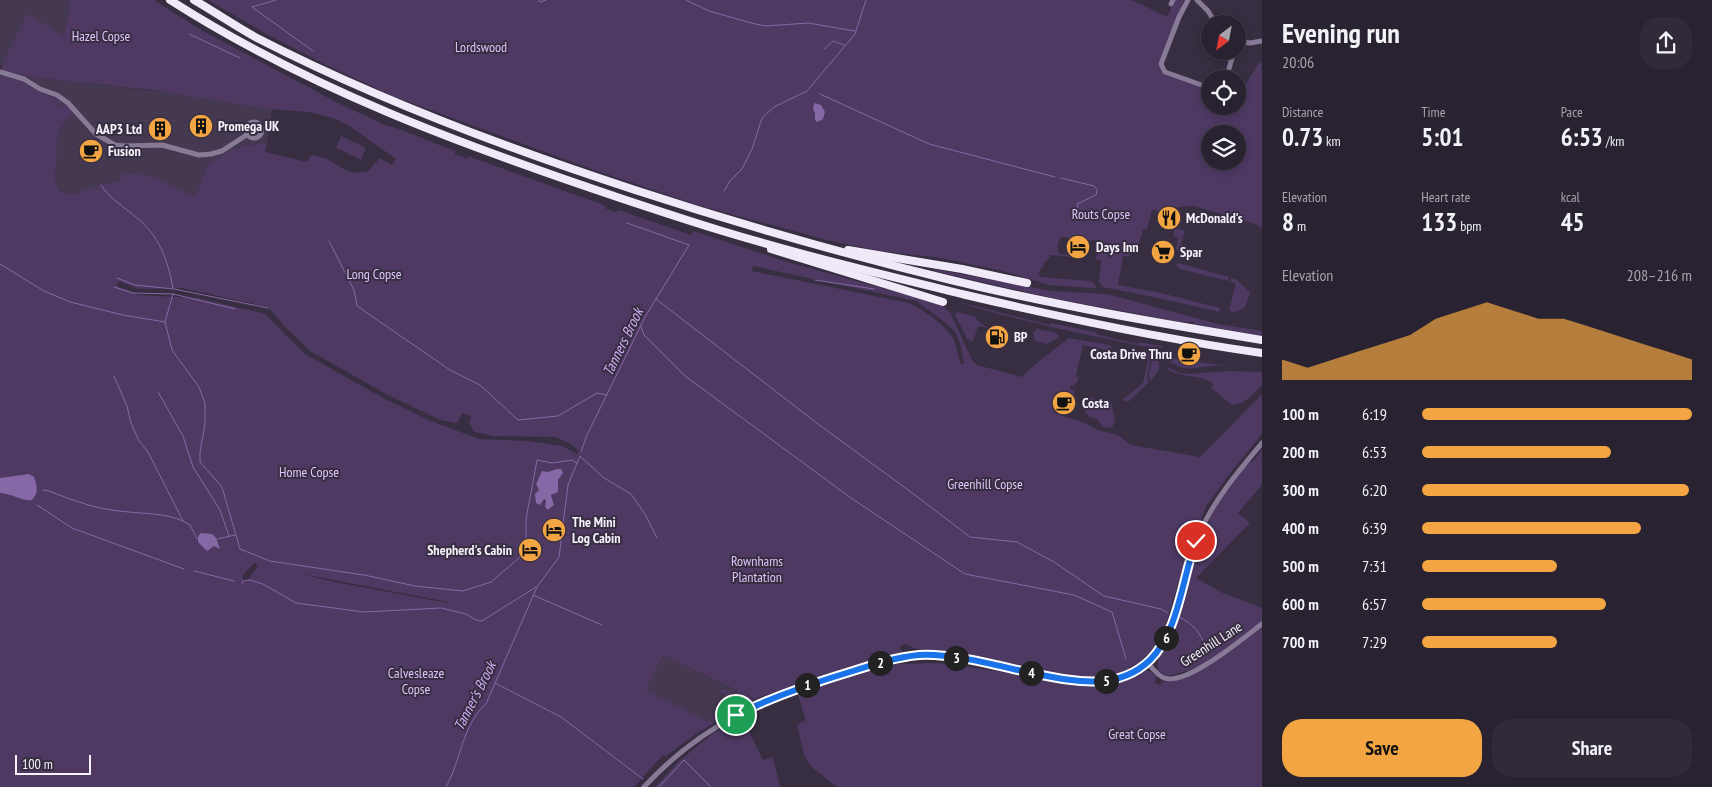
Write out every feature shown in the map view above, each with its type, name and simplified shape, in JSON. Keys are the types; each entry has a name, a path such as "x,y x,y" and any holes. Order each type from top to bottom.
{"highway":[{"path":"170,0 246,45 339,92 471,146 560,178 718,230 788,256 943,302"},
{"path":"194,0 255,37 348,81 475,134 637,191 826,249 953,281 1078,308 1262,340"},
{"path":"718,230 833,262 1022,308 1158,337 1262,353"},
{"path":"826,249 849,250 1027,282"}],"street":[{"path":"1188,0 1179,17 1161,64 1165,72 1201,85"},
{"path":"1197,0 1210,15"},
{"path":"1246,43 1262,41"},
{"path":"0,72 24,79 40,89 57,95 68,103 96,134 114,145 162,145 200,155 222,151 248,134"},
{"path":"644,787 684,749 734,716 809,684 890,660 920,655 939,656 1087,682 1108,681 1134,672 1160,648 1168,632 1175,617 1191,555 1208,516 1226,487 1262,443"},
{"name":"Greenhill Lane","path":"1147,662 1162,677 1169,679 1179,678 1194,672 1212,661 1262,624"}],"shaded area":[{"path":"0,0 68,0 70,6 64,36 0,65"},
{"path":"24,76 181,94 272,109 267,143 247,145 233,149 209,163 195,197 121,175 121,181 94,187 77,194 64,193 57,188 54,180 57,154 56,144 59,132 69,115 22,80"},
{"path":"815,103 821,105 825,112 823,119 817,122 813,107"},
{"path":"561,469 563,473 558,480 558,492 551,495 554,505 548,510 545,507 546,500 544,499 540,505 536,503 535,494 539,490 536,484 542,471 548,472"},
{"path":"29,474 34,477 37,486 36,495 32,500 0,493 0,478"},
{"path":"201,533 212,534 216,538 220,549 214,546 207,551 198,542 198,536"},
{"path":"663,655 754,699 713,724 689,713 646,690"}],"green space":[{"path":"68,0 154,0 201,30 342,105 390,127 455,151 455,154 467,159 468,156 604,205 606,209 615,212 619,210 691,235 693,231 791,263 929,301 944,307 950,312 972,360 977,365 1022,377 1034,365 1069,338 1110,345 1112,348 1110,351 1083,345 1076,376 1079,379 1070,386 1070,389 1073,389 1075,394 1057,392 1053,411 1056,414 1080,421 1098,430 1118,435 1131,445 1200,457 1262,394 1262,434 1207,505 1190,544 1165,627 1153,649 1139,663 1113,676 1081,679 950,652 917,649 905,644 900,646 902,652 878,658 754,699 736,710 731,700 727,699 728,697 719,691 723,688 734,694 738,691 663,655 646,690 709,722 724,703 729,705 732,712 696,734 666,756 663,755 634,787 0,787 0,75 22,80 38,91 61,101 58,105 60,107 65,104 74,112 72,116 69,115 58,135 55,173 56,184 59,189 69,194 76,194 97,186 121,181 121,174 145,175 161,180 195,197 209,163 233,149 247,145 267,143 265,152 307,162 311,155 318,156 350,172 367,172 380,158 392,165 396,159 351,127 333,118 309,112 269,109 152,90 30,77 2,71 2,65 27,14 64,36 70,6","holes":["753,266 916,301 955,331 960,343 964,365 960,363 954,340 946,329 921,309 909,303 752,271","118,281 138,289 182,288 268,307 285,327 310,351 386,394 440,420 455,423 458,422 462,413 471,416 469,424 475,432 494,436 555,437 571,444 579,451 577,454 562,446 528,441 479,439 431,421 385,399 305,354 265,314 198,298 138,295 117,286","555,470 562,474 558,480 557,492 551,495 554,504 548,510 547,500 543,500 536,493 539,490 536,485 541,472","254,563 258,565 247,582 243,581 243,575","302,574 448,602 334,582"]},
{"path":"208,0 1131,0 1167,17 1175,0 1184,0 1160,64 1164,74 1201,87 1201,115 1246,115 1246,84 1258,64 1262,62 1262,229 1256,224 1194,206 1178,207 1175,212 1152,210 1147,229 1143,230 1139,244 1134,246 1129,257 1123,256 1118,285 1161,293 1220,308 1219,312 1103,287 1099,282 1101,260 1096,260 1098,241 1060,237 1057,248 1059,254 1083,256 1083,258 1050,255 1050,258 1045,262 1038,274 1041,277 1091,281 1095,284 1096,288 1049,285 1003,271 941,258 880,251 831,241 701,206 591,169 395,97 326,65 261,31"},
{"path":"341,136 366,148 361,160 336,148"},
{"path":"1175,229 1185,230 1179,251 1176,250 1178,238 1173,236"},
{"path":"1178,263 1229,277 1228,281 1180,269 1176,265"},
{"path":"934,269 1052,291 1107,294 1218,324 1262,331 1262,336 1194,324 1194,322 1181,322 1052,298 934,271"},
{"path":"1231,278 1237,280 1250,292 1245,307 1233,313 1229,310 1236,283 1230,282"},
{"path":"955,301 1050,325 1051,323 1095,332 1099,335 1138,344 1139,342 1162,346 1162,348 1141,346 1056,328"},
{"path":"957,312 973,316 987,328 978,326 973,342 967,339 955,315"},
{"path":"1037,329 1053,332 1058,335 1058,338 1047,344 1035,341 1033,332"},
{"path":"1140,351 1151,354 1147,378 1149,382 1128,402 1122,400 1143,383 1148,360 1135,356 1135,353"},
{"path":"1153,355 1158,362 1159,368 1156,375 1150,381 1149,375"},
{"path":"1167,357 1230,366 1185,368 1167,360"},
{"path":"1167,367 1180,373 1189,374 1229,371 1262,372 1262,385 1245,401 1232,405 1211,388 1213,384 1207,380 1178,374 1172,372"},
{"path":"1084,396 1111,402 1115,419 1112,428 1103,427 1097,419 1089,417 1083,404"},
{"name":"Great Copse","path":"1262,449 1262,485 1238,513 1250,523 1196,578 1223,593 1262,608 1262,787 837,787 813,768 804,756 797,724 806,721 798,695 824,684 899,664 939,663 1086,687 1108,684 1143,671 1149,671 1156,676 1155,683 1161,685 1162,682 1184,677 1216,662 1166,676 1158,670 1158,656 1175,621 1186,579 1199,541 1218,503 1244,467 1255,459"},
{"path":"743,719 763,760 773,757 780,787 655,787 679,761 715,732"}],"waterway":[{"path":"276,0 252,7 313,51"},
{"path":"538,0 540,2 546,0"},
{"path":"686,0 709,11 755,24 766,26 808,23 855,31"},
{"name":"Tanners Brook","path":"724,191 730,181 742,169 752,149 762,118 774,107 807,91 855,34 866,0"},
{"path":"189,34 240,58"},
{"path":"824,49 833,41 844,45"},
{"path":"820,94 929,144 1055,177"},
{"path":"1061,178 1094,186 1097,190 1096,195 1077,204 1078,209"},
{"path":"101,185 112,198 136,217 157,240 165,258 173,288"},
{"name":"Tanners Brook","path":"581,452 587,435 645,317 689,245 627,223"},
{"path":"329,241 354,290 357,306 450,370 480,385 518,420 558,416 597,393 607,395"},
{"path":"0,264 44,291 70,302 123,315 165,322"},
{"path":"117,278 135,285 174,289 268,308"},
{"path":"815,280 874,289"},
{"path":"114,287 133,293 173,294 235,309"},
{"path":"173,294 165,322 172,350 199,387 205,403 205,424 200,462 222,487 240,549 270,561 364,575 415,586 463,591 491,582 526,552 526,519 537,460 552,463 572,460 577,463"},
{"path":"656,299 818,424 970,537 1017,542 1054,562 1104,596 1161,609 1168,613"},
{"path":"641,327 644,335 685,376 851,498 965,574 1074,595 1112,612 1126,659"},
{"path":"114,376 139,441 148,452 183,521 190,525 197,539"},
{"path":"158,392 183,436 193,467 220,510 229,536"},
{"name":"Tanners Brook","path":"446,787 472,722 486,704 537,587 559,557 568,485 580,456 604,478 631,494 645,514 657,538"},
{"path":"43,490 98,507 118,511 163,515 183,521"},
{"path":"37,505 72,528 184,569"},
{"path":"217,539 235,535"},
{"path":"194,571 234,581"},
{"path":"242,584 243,581 250,580 263,584 296,603 364,612 441,608 466,614 482,621 536,587"},
{"path":"533,595 602,625"},
{"path":"1179,617 1196,629 1206,647"},
{"name":"Tanner's Brook","path":"495,683 561,717 643,779"},
{"path":"659,787 684,760 711,787"}],"place":[{"name":"Promega UK","path":"201,126"},
{"name":"AAP3 Ltd","path":"160,129"},
{"name":"Fusion","path":"91,151"},
{"name":"McDonald's","path":"1169,218"},
{"name":"Days Inn","path":"1078,247"},
{"name":"Spar","path":"1163,252"},
{"name":"BP","path":"997,337"},
{"name":"Costa Drive Thru","path":"1189,354"},
{"name":"Costa","path":"1064,403"},
{"name":"The Mini Log Cabin","path":"554,530"},
{"name":"Shepherd's Cabin","path":"530,550"}],"route":[{"path":"736,715 809,684 890,660 920,655 963,659 1077,682 1101,682 1120,678 1143,666 1165,640 1175,617 1186,570 1196,541"}],"park label":[{"name":"Hazel Copse","path":"101,36"},
{"name":"Lordswood","path":"481,47"},
{"name":"Routs Copse","path":"1101,214"},
{"name":"Long Copse","path":"374,274"},
{"name":"Home Copse","path":"309,472"},
{"name":"Greenhill Copse","path":"985,484"},
{"name":"Rownhams Plantation","path":"757,570"},
{"name":"Calvesleaze Copse","path":"416,682"}]}
